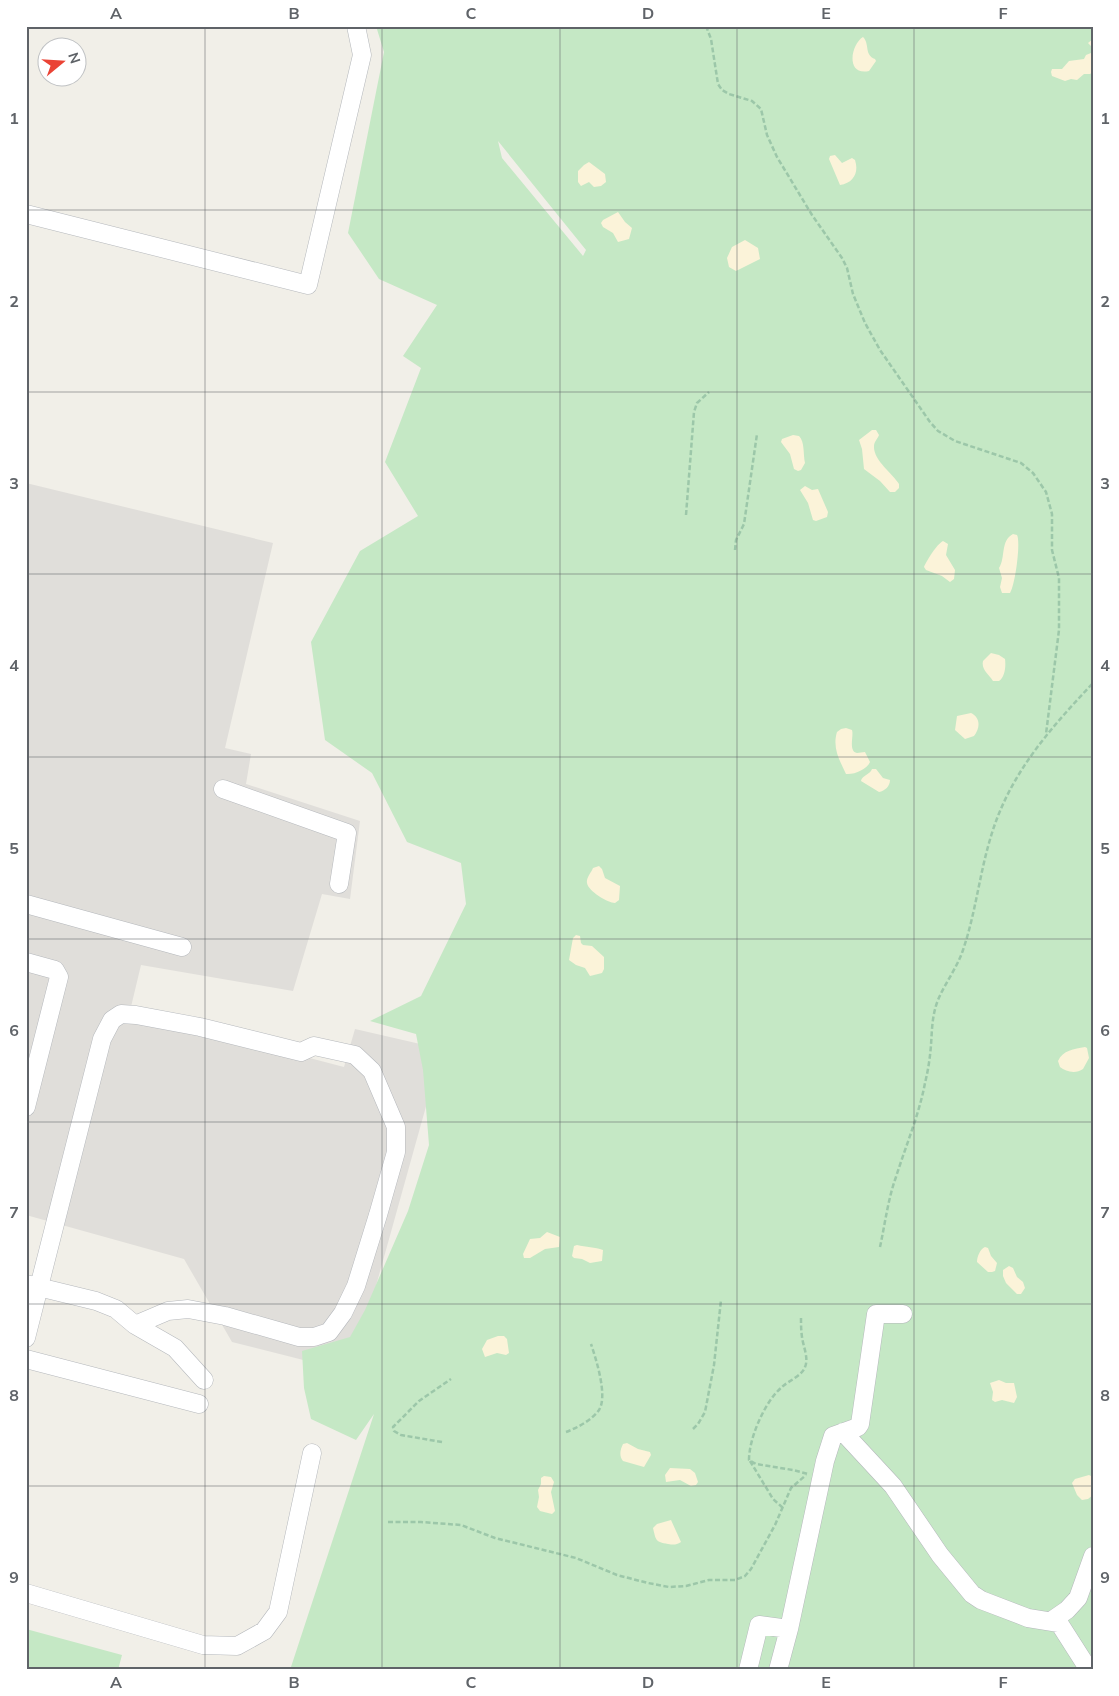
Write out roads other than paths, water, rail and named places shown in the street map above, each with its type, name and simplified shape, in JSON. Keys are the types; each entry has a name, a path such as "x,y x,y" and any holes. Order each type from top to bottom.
{"street":[{"path":"26,214 308,285 362,55 356,26"},
{"path":"223,789 348,833 339,884"},
{"path":"26,904 182,946"},
{"path":"26,962 55,970 59,978 26,1108"},
{"path":"26,1338 32,1286 102,1039 112,1020 121,1014 136,1015 200,1027 301,1052 314,1046 355,1055 372,1071 396,1128 396,1152 356,1286 343,1313 329,1332 314,1337 300,1337 225,1316 188,1309 168,1312 135,1326"},
{"path":"32,1286 96,1301 116,1309 135,1326 174,1348 204,1380"},
{"path":"778,1670 789,1628 814,1476 838,1434 858,1427 860,1424 876,1314 903,1314"},
{"path":"26,1359 199,1404"},
{"path":"838,1434 892,1486 940,1555 972,1594 982,1600 1028,1618 1056,1621 1061,1625 1089,1670"},
{"path":"26,1593 202,1645 237,1646 264,1631 278,1612 312,1453"},
{"path":"1051,1621 1067,1610 1078,1598 1093,1556"},
{"path":"748,1670 759,1625 789,1628"}]}
